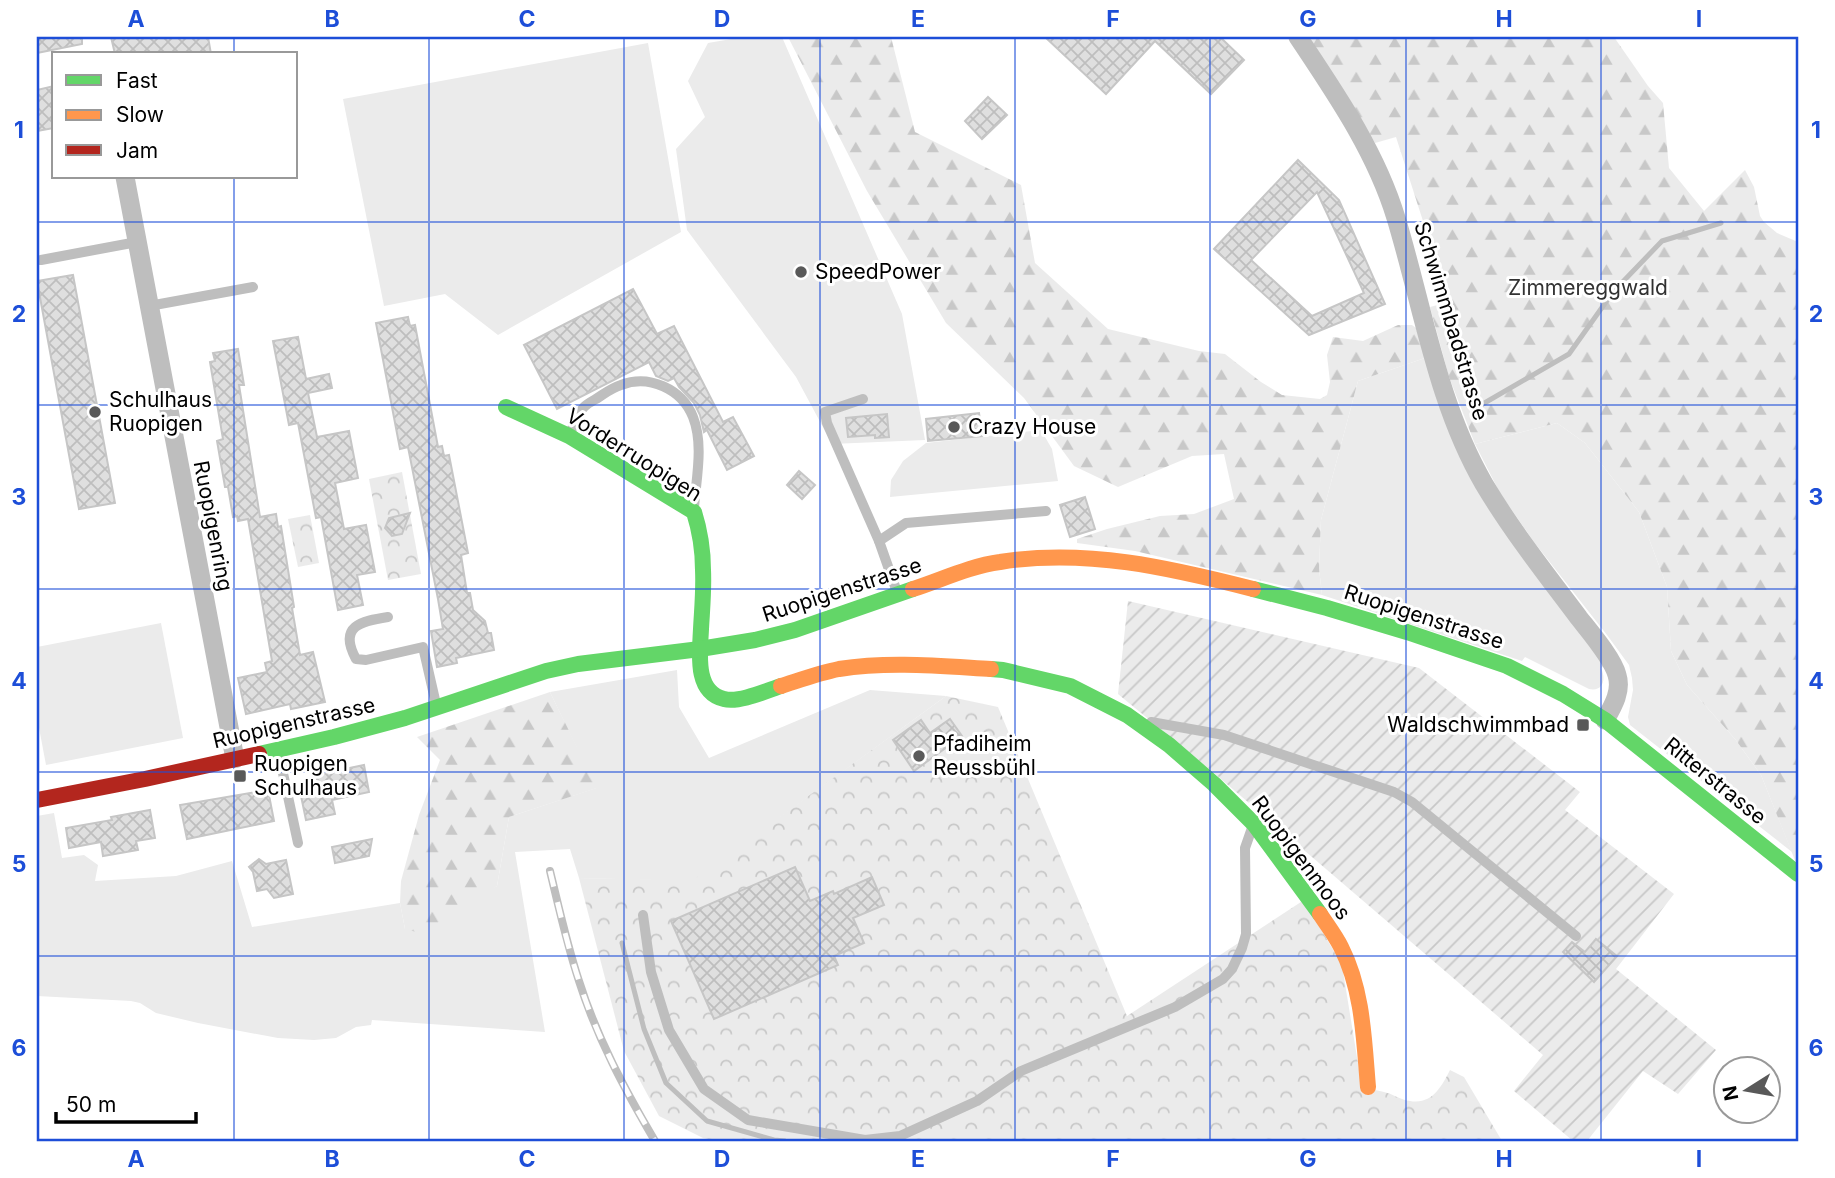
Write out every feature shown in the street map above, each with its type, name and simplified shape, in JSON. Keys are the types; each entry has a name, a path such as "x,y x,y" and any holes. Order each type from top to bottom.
{"street":[{"name":"Schwimmbadstrasse","path":"1298,37 1359,133 1379,176 1395,216 1448,401 1466,448 1483,482 1509,524 1601,647 1617,675 1616,699 1605,720"},
{"name":"Ruopigenring","path":"125,178 234,759"},
{"name":"Vorderruopigen","path":"506,407 569,436 694,512 703,547 700,649"},
{"name":"Ruopigenstrasse","path":"37,800 278,750 383,724 546,671 578,664 755,640 795,630 975,568 1037,557 1093,557 1160,568 1327,608 1432,640 1516,670 1605,720"},
{"name":"Ruopigenmoos","path":"700,649 702,678 708,690 726,701 821,673 897,664 1003,670 1070,685 1127,715 1169,745 1254,824 1318,911 1341,947 1353,978 1363,1018 1368,1087"},
{"name":"Ritterstrasse","path":"1605,720 1798,874"}],"lane":[{"path":"41,260 136,242"},
{"path":"148,306 253,287"},
{"path":"569,436 584,407 621,384 643,381 664,386 688,408 693,417 699,443 694,512"},
{"path":"863,399 825,412 827,423 879,541 898,596"},
{"path":"879,541 906,523 1046,511"},
{"path":"388,617 359,623 349,638 351,650 356,659 366,660 423,647 437,708"},
{"path":"1137,723 1157,722 1224,735 1394,792 1412,802 1576,936"},
{"path":"278,750 298,843"},
{"path":"643,915 651,972 669,1030 704,1089 748,1120 865,1140 900,1136 977,1101 1021,1071 1175,1007 1223,979 1232,969 1246,934 1245,848 1254,824"}],"green space":[{"name":"SpeedPower","path":"743,37 782,37 902,314 925,440 832,444 796,377 687,230 676,149 705,117 688,81 708,43"},
{"path":"788,37 891,37 915,132 1021,185 1035,263 1108,329 1199,351 1225,354 1282,395 1320,399 1327,395 1330,382 1327,355 1333,337 1363,341 1398,325 1412,325 1416,328 1425,358 1358,381 1321,520 1319,568 1322,595 1135,551 1077,543 1077,539 1107,529 1160,516 1194,514 1234,499 1224,454 1192,456 1118,487 1074,466 1024,398 946,323 867,191"},
{"name":"Zimmereggwald","path":"1308,37 1614,37 1663,103 1669,168 1704,211 1745,170 1754,187 1760,216 1764,222 1777,233 1798,242 1798,868 1761,775 1735,739 1687,685 1671,651 1667,587 1639,512 1585,443 1557,423 1475,444 1449,377 1430,307 1449,302 1396,137 1375,143"},
{"path":"648,43 681,232 498,335 445,294 384,306 343,99"},
{"path":"1425,358 1434,387 1606,665 1601,668 1603,680 1598,688 1589,689 1525,657 1522,661 1322,595 1319,568 1321,520 1358,381"},
{"path":"1557,423 1585,443 1639,512 1667,587 1671,651 1687,685 1735,739 1761,775 1792,852 1630,725 1628,717 1633,690 1629,665 1534,542 1500,493 1475,444"},
{"path":"1041,430 1052,449 1058,481 890,497 891,480 903,461 926,443"},
{"path":"402,472 421,574 388,580 369,479"},
{"path":"310,515 319,563 298,567 288,519"},
{"path":"1128,601 1419,668 1580,792 1565,810 1674,894 1616,969 1716,1050 1678,1094 1643,1071 1587,1141 1573,1141 1514,1091 1543,1055 1118,694"},
{"path":"161,623 183,738 46,765 37,717 37,647"},
{"path":"677,670 679,707 709,758 870,690 946,696 693,881 579,878 570,849 515,852 545,1032 372,1020 371,1025 356,1027 336,1038 278,1038 156,1013 131,1001 37,996 37,816 54,813 62,858 84,855 98,865 95,881 176,876 232,861 252,927 400,903 405,929 497,886 509,817 596,788 550,692"},
{"path":"550,692 597,788 509,817 497,886 420,933 405,929 400,903 401,881 419,815 440,760 417,737"},
{"path":"946,696 998,707 1127,1016 1304,900 1342,965 1362,1088 1407,1100 1424,1100 1435,1093 1450,1070 1464,1077 1502,1141 720,1141 703,1138 659,1116 624,1051 579,878 693,880"}],"building":[{"path":"37,37 82,37 82,44 37,53"},
{"path":"111,37 208,37 211,52 115,52"},
{"path":"1045,37 1220,37 1244,60 1211,94 1155,41 1106,94"},
{"path":"52,86 52,128 37,131 37,90"},
{"path":"988,97 1007,115 982,139 965,121"},
{"path":"1298,160 1339,200 1385,304 1309,335 1214,249","holes":["1317,192 1364,293 1312,316 1251,260"]},
{"path":"73,275 115,503 79,509 37,281"},
{"path":"633,289 657,334 674,326 723,422 733,417 754,456 727,470 707,430 704,432 694,403 674,378 668,381 656,376 649,362 557,409 524,345"},
{"path":"408,317 410,326 415,325 438,447 442,446 444,456 449,455 468,553 461,555 467,593 470,593 473,610 485,621 488,633 491,633 494,650 456,658 457,663 437,667 431,631 443,629 438,599 408,447 400,449 376,323"},
{"path":"298,337 306,379 329,374 332,388 308,393 317,437 349,431 358,478 335,483 344,529 366,525 375,572 357,575 363,605 338,610 321,517 316,518 298,423 289,425 273,341"},
{"path":"238,349 244,385 239,385 260,517 276,514 278,527 281,526 300,655 313,652 325,702 291,709 290,704 246,714 238,678 267,672 265,663 272,661 248,519 238,521 237,516 233,517 228,487 225,487 217,441 223,439 210,362 215,361 213,353"},
{"name":"Crazy House","path":"979,413 982,436 928,441 926,419"},
{"path":"887,414 889,437 848,437 846,418"},
{"path":"799,471 815,485 802,499 787,485"},
{"path":"1085,497 1095,529 1070,537 1060,505"},
{"path":"410,513 402,534 392,536 385,528 389,518"},
{"name":"Pfadiheim Reussbühl","path":"950,719 962,736 914,771 893,740 921,720 930,733"},
{"path":"364,765 369,792 332,800 335,814 306,820 300,791 318,787 316,775"},
{"path":"268,790 274,821 187,839 180,805"},
{"path":"150,810 155,838 136,841 138,850 103,856 101,842 69,848 66,828"},
{"path":"372,839 369,856 335,863 332,847"},
{"path":"259,859 266,864 286,860 293,894 274,898 267,889 257,891 253,872 249,867"},
{"path":"795,867 810,901 833,891 834,894 872,877 884,905 853,918 864,943 834,956 838,965 714,1019 671,921"},
{"path":"1596,939 1617,956 1594,982 1563,952 1572,942 1585,952"}],"waterway":[{"path":"1481,405 1569,354 1613,292 1662,241 1721,223"},
{"path":"622,943 644,1029 666,1083 707,1121 785,1141"}],"railway":[{"path":"550,871 571,954 594,1023 655,1141"}],"traffic: fast":[{"path":"506,407 569,436 694,512 703,563 700,659 703,680 714,695 730,700 781,686"},
{"path":"259,754 405,718 546,671 578,664 755,640 795,630 913,589"},
{"path":"1253,589 1407,632 1507,666 1563,694 1605,720 1798,874"},
{"path":"991,669 1070,686 1127,715 1169,745 1254,824 1320,914"}],"traffic: slow":[{"path":"913,589 989,564 1064,557 1128,562 1253,589"},
{"path":"781,686 832,671 877,665 991,669"},
{"path":"1320,914 1341,947 1354,980 1364,1033 1368,1087"}],"traffic: jam":[{"path":"37,800 259,754"}],"place":[{"name":"SpeedPower","path":"801,272"},
{"name":"Schulhaus Ruopigen","path":"95,412"},
{"name":"Crazy House","path":"954,427"},
{"name":"Waldschwimmbad","path":"1583,725"},
{"name":"Pfadiheim Reussbühl","path":"919,756"},
{"name":"Ruopigen Schulhaus","path":"240,776"}]}
